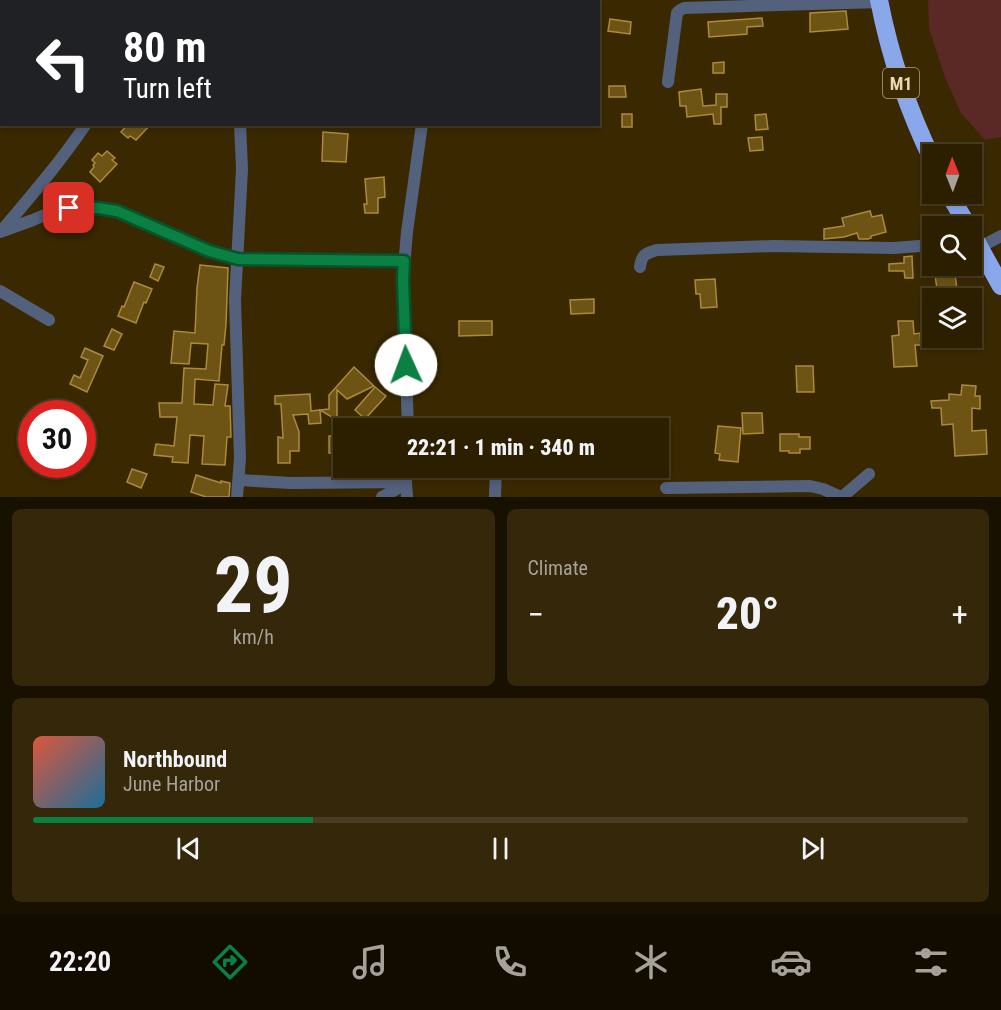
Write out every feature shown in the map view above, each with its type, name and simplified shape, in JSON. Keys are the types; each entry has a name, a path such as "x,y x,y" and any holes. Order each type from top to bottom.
{"highway":[{"name":"M1","path":"880,1 902,87 925,144"},
{"path":"982,253 1001,286"}],"street":[{"path":"668,82 677,13 684,8 880,1"},
{"path":"1,231 85,126"},
{"path":"237,497 240,458 235,300 242,169 240,126"},
{"path":"408,418 403,279 422,126"},
{"path":"1,231 54,211 69,208 98,208 117,211 209,251 238,259 404,261"},
{"path":"982,237 1001,236"},
{"path":"640,267 646,254 657,250 774,246 893,248 922,246"},
{"path":"0,291 49,320"},
{"path":"666,488 760,491 810,486 824,489 841,497 869,474"},
{"path":"406,497 408,478"},
{"path":"495,497 496,478"},
{"path":"239,480 291,483 406,482"},
{"path":"382,497 406,482"}],"shaded area":[{"path":"928,0 1001,0 1001,137 985,140 961,113 945,77 929,28"}],"building":[{"path":"846,11 848,29 810,32 810,13"},
{"path":"762,18 763,26 747,27 747,34 709,37 708,22"},
{"path":"610,19 631,22 630,34 608,31"},
{"path":"724,62 724,73 713,73 713,63"},
{"path":"609,86 625,86 626,97 609,97"},
{"path":"701,89 703,106 716,105 716,94 727,94 727,107 721,107 721,124 714,124 713,114 687,117 686,106 680,106 679,92"},
{"path":"622,114 632,114 632,127 622,127"},
{"path":"766,114 768,129 756,130 755,115"},
{"path":"126,126 149,126 136,140 130,136 128,138 121,132"},
{"path":"323,132 348,134 346,162 322,161"},
{"path":"762,137 763,150 750,151 748,138"},
{"path":"107,151 115,158 112,160 117,164 100,182 90,172 95,163 92,160 98,153 102,156"},
{"path":"384,177 385,197 378,198 378,213 365,213 364,204 367,204 365,179"},
{"path":"870,211 872,217 882,215 886,232 868,239 859,239 857,233 824,239 824,229 844,226 842,218"},
{"path":"912,256 913,278 905,278 904,271 889,271 889,264 904,263 904,257"},
{"path":"155,264 164,267 158,281 150,277"},
{"path":"200,265 228,268 226,324 219,381 195,379 194,404 213,405 215,384 228,385 225,406 230,406 231,437 227,437 225,465 202,464 204,436 190,435 188,463 172,462 173,457 154,455 156,444 174,446 177,417 160,417 159,403 182,403 184,368 206,369 208,344 191,343 189,364 171,363 174,331 195,333"},
{"path":"935,276 955,276 957,288 937,288"},
{"path":"715,279 717,307 701,308 700,294 696,294 695,280"},
{"path":"134,282 152,289 136,323 118,316"},
{"path":"594,299 594,313 571,314 570,300"},
{"path":"459,321 492,321 492,335 459,336"},
{"path":"898,321 913,321 914,334 920,333 921,345 915,345 917,366 894,367 892,336 899,335"},
{"path":"112,329 122,334 114,350 104,346"},
{"path":"85,348 103,356 87,392 70,384 74,375 80,378 88,360 81,357"},
{"path":"796,366 813,366 814,392 797,392"},
{"path":"354,367 374,386 347,399 337,390 337,418 320,410 329,409 329,395"},
{"path":"962,385 976,386 975,396 980,396 980,409 972,408 972,431 986,430 987,454 955,456 953,424 942,425 941,408 932,408 931,401 949,400 949,394 961,395"},
{"path":"375,387 386,396 366,418 355,410"},
{"path":"310,394 311,411 320,410 321,423 309,424 308,414 293,415 299,432 299,451 290,451 290,463 278,463 278,437 283,438 281,404 275,404 275,396"},
{"path":"742,413 762,413 763,433 743,434"},
{"path":"718,426 741,428 738,462 719,460 720,454 715,453"},
{"path":"780,434 799,434 799,437 810,437 810,449 800,449 800,453 780,451"},
{"path":"329,436 333,436 333,453 329,453"},
{"path":"132,469 147,474 141,488 127,482"},
{"path":"196,475 221,483 221,481 230,483 229,497 206,497 191,492"}],"route":[{"path":"69,208 98,208 117,211 209,251 238,259 404,261 406,365"}]}
